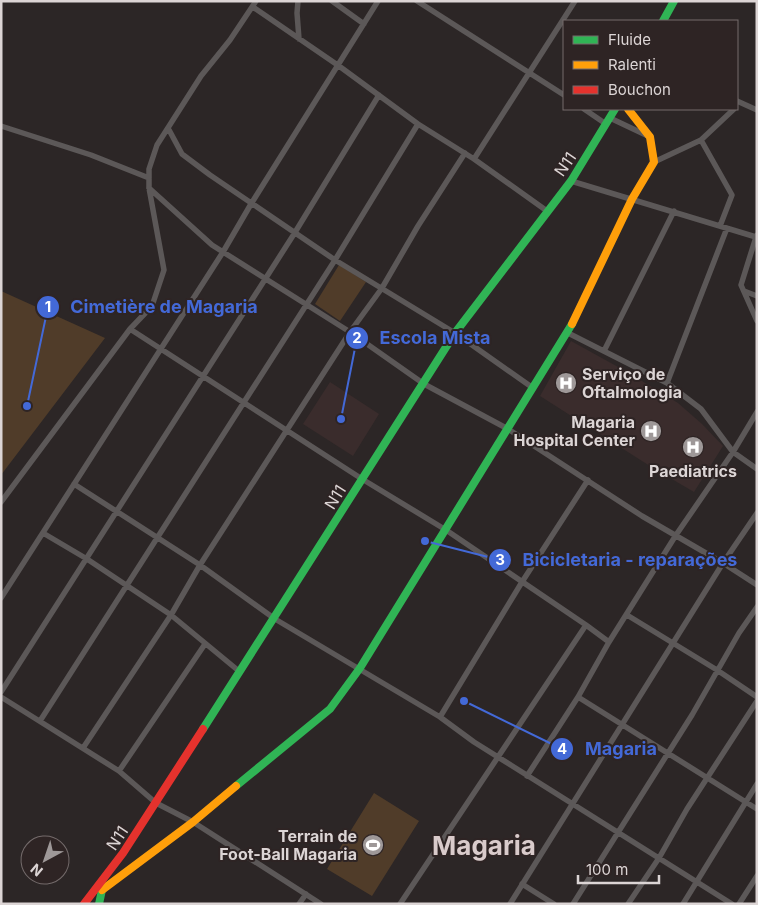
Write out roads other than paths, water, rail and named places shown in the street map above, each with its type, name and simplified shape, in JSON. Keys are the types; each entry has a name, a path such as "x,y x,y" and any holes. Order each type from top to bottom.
{"street":[{"path":"298,1 297,13 300,39"},
{"path":"332,1 364,24"},
{"path":"1,598 224,252 251,204 378,1"},
{"path":"417,1 563,94"},
{"path":"474,158 575,1"},
{"path":"664,20 674,1"},
{"path":"1,502 130,329 152,306 164,270 149,188 149,169 157,145 201,76 230,40 254,4 418,124 474,158 548,211"},
{"path":"1,692 294,234 379,95"},
{"path":"738,103 757,110"},
{"path":"586,110 608,121 650,137"},
{"name":"N11","path":"84,904 101,887 123,854 275,619 455,332 571,181 614,110"},
{"path":"629,110 650,137 654,162"},
{"path":"99,904 101,887 192,822 330,709 360,668 568,333 632,199 654,162 701,140 733,110"},
{"path":"40,721 335,260 418,124"},
{"path":"1,126 83,152 149,178"},
{"path":"168,128 182,154 251,204 335,260 455,332 534,388"},
{"path":"667,383 723,227 732,195 701,140"},
{"path":"83,748 172,615 200,565 350,332 382,288 418,226 465,153"},
{"path":"571,181 756,236 755,250 741,285 757,322"},
{"path":"149,188 212,245 350,332 424,384 508,429 642,516 757,585"},
{"path":"604,351 674,211"},
{"path":"744,290 757,296"},
{"path":"130,329 362,479 446,530 609,642"},
{"path":"568,333 667,383 701,409 733,452 757,469"},
{"path":"527,776 578,697 609,642 676,535 733,452 757,412"},
{"path":"440,717 522,582 588,480"},
{"path":"74,484 200,565 275,619 440,717 498,758 732,904"},
{"path":"510,904 723,563 757,513"},
{"path":"43,533 87,559 172,615 240,672"},
{"path":"573,904 757,607"},
{"path":"627,615 757,697"},
{"path":"400,904 586,625"},
{"path":"119,771 205,644"},
{"path":"1,696 119,771 156,803 192,822 321,904"},
{"path":"578,697 757,809"},
{"path":"628,904 757,701"},
{"path":"683,904 757,784"},
{"path":"739,904 757,876"},
{"path":"522,884 554,904"},
{"path":"299,904 306,894"}],"place":[{"name":"Serviço de Oftalmologia","path":"566,383"},
{"name":"Cimetière de Magaria","path":"27,406"},
{"name":"Escola Mista","path":"341,419"},
{"name":"Magaria Hospital Center","path":"651,431"},
{"name":"Paediatrics","path":"693,447"},
{"name":"Bicicletaria - reparações","path":"425,541"},
{"name":"Magaria","path":"464,701"},
{"name":"Terrain de Foot-Ball Magaria","path":"373,845"}],"district":[{"name":"Magaria","path":"484,845"}]}
